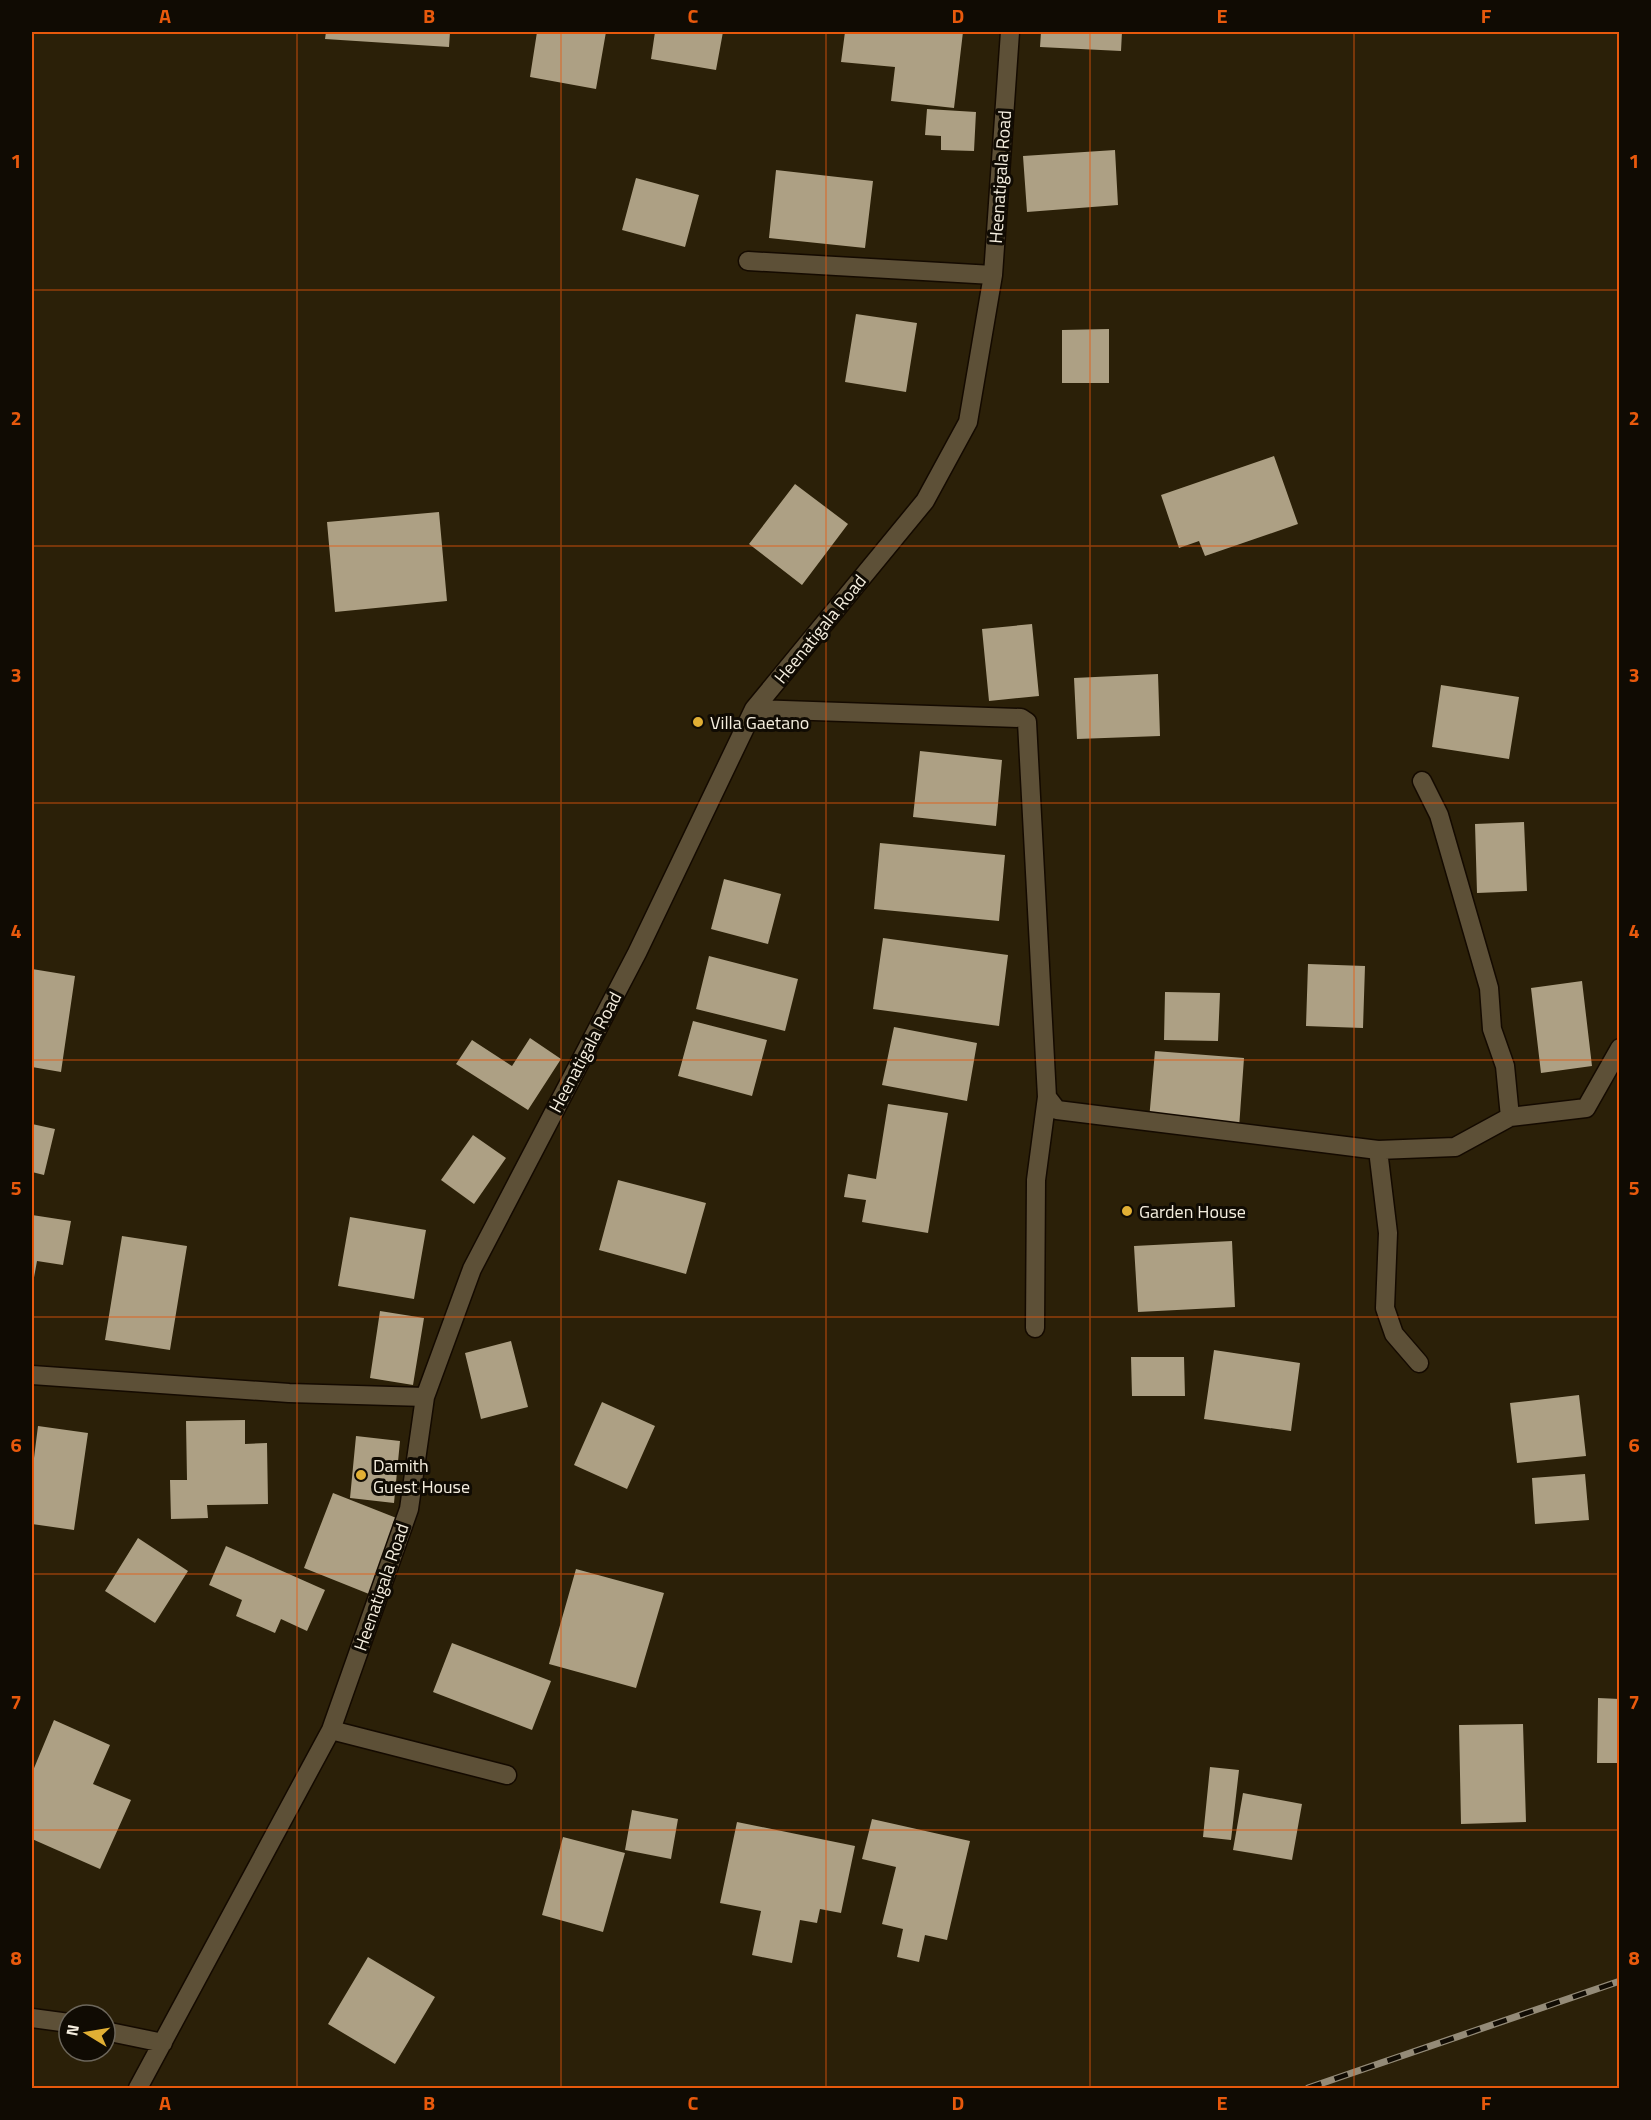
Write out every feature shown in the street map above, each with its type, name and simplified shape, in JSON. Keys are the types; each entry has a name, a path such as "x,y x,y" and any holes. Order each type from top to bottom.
{"street":[{"name":"Heenatigala Road","path":"138,2088 331,1731 409,1509 425,1397 472,1269 637,953 754,709 925,501 969,422 993,275 1010,32"},
{"path":"748,261 993,275"},
{"path":"754,709 1021,718 1027,722 1047,1097 1036,1180 1035,1328"},
{"path":"1422,781 1439,815 1489,988 1492,1029 1505,1066 1510,1117"},
{"path":"1047,1097 1057,1110 1378,1150 1455,1147 1510,1117 1586,1108 1620,1048"},
{"path":"1378,1150 1388,1233 1385,1308 1394,1334 1419,1363"},
{"path":"32,1375 289,1393 425,1397"},
{"path":"331,1731 507,1775"},
{"path":"32,2018 57,2021"},
{"path":"117,2033 163,2043"}],"building":[{"path":"326,32 450,32 449,47 325,39"},
{"path":"537,32 606,32 596,89 530,77"},
{"path":"655,32 723,32 716,70 651,59"},
{"path":"845,32 963,32 954,108 891,101 895,67 841,62"},
{"path":"1041,32 1122,32 1121,51 1040,47"},
{"path":"927,109 976,112 974,151 941,150 941,136 925,135"},
{"path":"1115,150 1118,205 1027,212 1023,156"},
{"path":"776,170 873,181 865,248 769,238"},
{"path":"636,178 699,195 685,247 622,230"},
{"path":"856,314 917,323 906,392 845,382"},
{"path":"1109,329 1109,383 1062,383 1062,330"},
{"path":"1274,456 1298,524 1205,556 1199,541 1179,548 1161,495"},
{"path":"795,484 848,524 802,585 749,544"},
{"path":"439,512 447,601 335,612 327,522"},
{"path":"1032,624 1039,696 989,701 982,629"},
{"path":"1158,674 1160,736 1077,739 1074,678"},
{"path":"1441,685 1519,697 1509,759 1432,747"},
{"path":"920,751 1002,760 996,826 913,817"},
{"path":"1524,822 1527,891 1477,893 1475,824"},
{"path":"880,843 1005,855 999,921 874,909"},
{"path":"724,879 781,894 768,944 711,929"},
{"path":"883,938 1008,955 999,1026 873,1009"},
{"path":"709,956 798,979 785,1031 696,1009"},
{"path":"1308,964 1365,966 1363,1028 1306,1026"},
{"path":"32,969 75,976 61,1072 32,1067"},
{"path":"1582,981 1592,1066 1541,1073 1531,988"},
{"path":"1165,992 1220,993 1218,1041 1164,1040"},
{"path":"693,1021 767,1040 752,1096 678,1076"},
{"path":"894,1027 977,1043 967,1101 882,1085"},
{"path":"530,1038 561,1059 528,1110 456,1064 472,1040 512,1066"},
{"path":"1155,1051 1244,1058 1239,1128 1149,1120"},
{"path":"888,1104 948,1113 928,1233 862,1222 866,1200 844,1197 848,1174 876,1179"},
{"path":"32,1124 55,1129 44,1175 32,1172"},
{"path":"473,1135 506,1158 474,1204 441,1180"},
{"path":"618,1180 706,1203 686,1274 599,1250"},
{"path":"32,1215 71,1221 63,1265 37,1261 33,1283"},
{"path":"350,1217 426,1230 414,1299 338,1286"},
{"path":"122,1236 187,1246 170,1350 105,1340"},
{"path":"1232,1241 1235,1307 1138,1312 1134,1246"},
{"path":"380,1311 424,1318 413,1385 370,1378"},
{"path":"511,1341 528,1407 481,1419 465,1353"},
{"path":"1214,1350 1300,1363 1291,1431 1204,1419"},
{"path":"1131,1357 1184,1357 1185,1396 1132,1396"},
{"path":"1579,1395 1586,1456 1517,1463 1510,1403"},
{"path":"602,1402 655,1426 627,1489 574,1465"},
{"path":"245,1420 245,1444 267,1443 268,1504 207,1505 208,1518 171,1519 170,1480 187,1480 186,1421"},
{"path":"38,1426 88,1433 74,1530 32,1524 32,1474"},
{"path":"356,1436 400,1441 394,1503 350,1498"},
{"path":"1585,1474 1589,1520 1535,1524 1532,1478"},
{"path":"333,1493 399,1519 369,1594 304,1568"},
{"path":"138,1538 188,1571 155,1623 105,1591"},
{"path":"226,1546 325,1590 307,1631 281,1619 275,1633 236,1616 242,1600 209,1585"},
{"path":"576,1569 664,1593 636,1688 549,1664"},
{"path":"452,1643 551,1681 532,1730 433,1692"},
{"path":"1598,1698 1620,1699 1620,1763 1597,1763"},
{"path":"54,1720 110,1745 93,1784 131,1800 100,1869 32,1839 32,1773"},
{"path":"1523,1724 1526,1822 1461,1824 1459,1725"},
{"path":"1210,1767 1239,1770 1231,1840 1203,1837"},
{"path":"1243,1793 1302,1804 1292,1860 1233,1850"},
{"path":"632,1810 678,1819 671,1859 625,1850"},
{"path":"872,1819 970,1841 947,1940 925,1935 919,1962 897,1957 903,1929 882,1924 896,1867 862,1859"},
{"path":"737,1822 855,1846 841,1913 820,1909 817,1923 800,1920 792,1963 752,1955 761,1911 720,1903"},
{"path":"563,1837 625,1853 603,1932 542,1915"},
{"path":"368,1957 435,1997 395,2064 328,2024"}],"railway":[{"path":"1308,2088 1620,1981"}],"place":[{"name":"Villa Gaetano","path":"698,722"},
{"name":"Garden House","path":"1127,1211"},
{"name":"Damith Guest House","path":"361,1475"}]}
